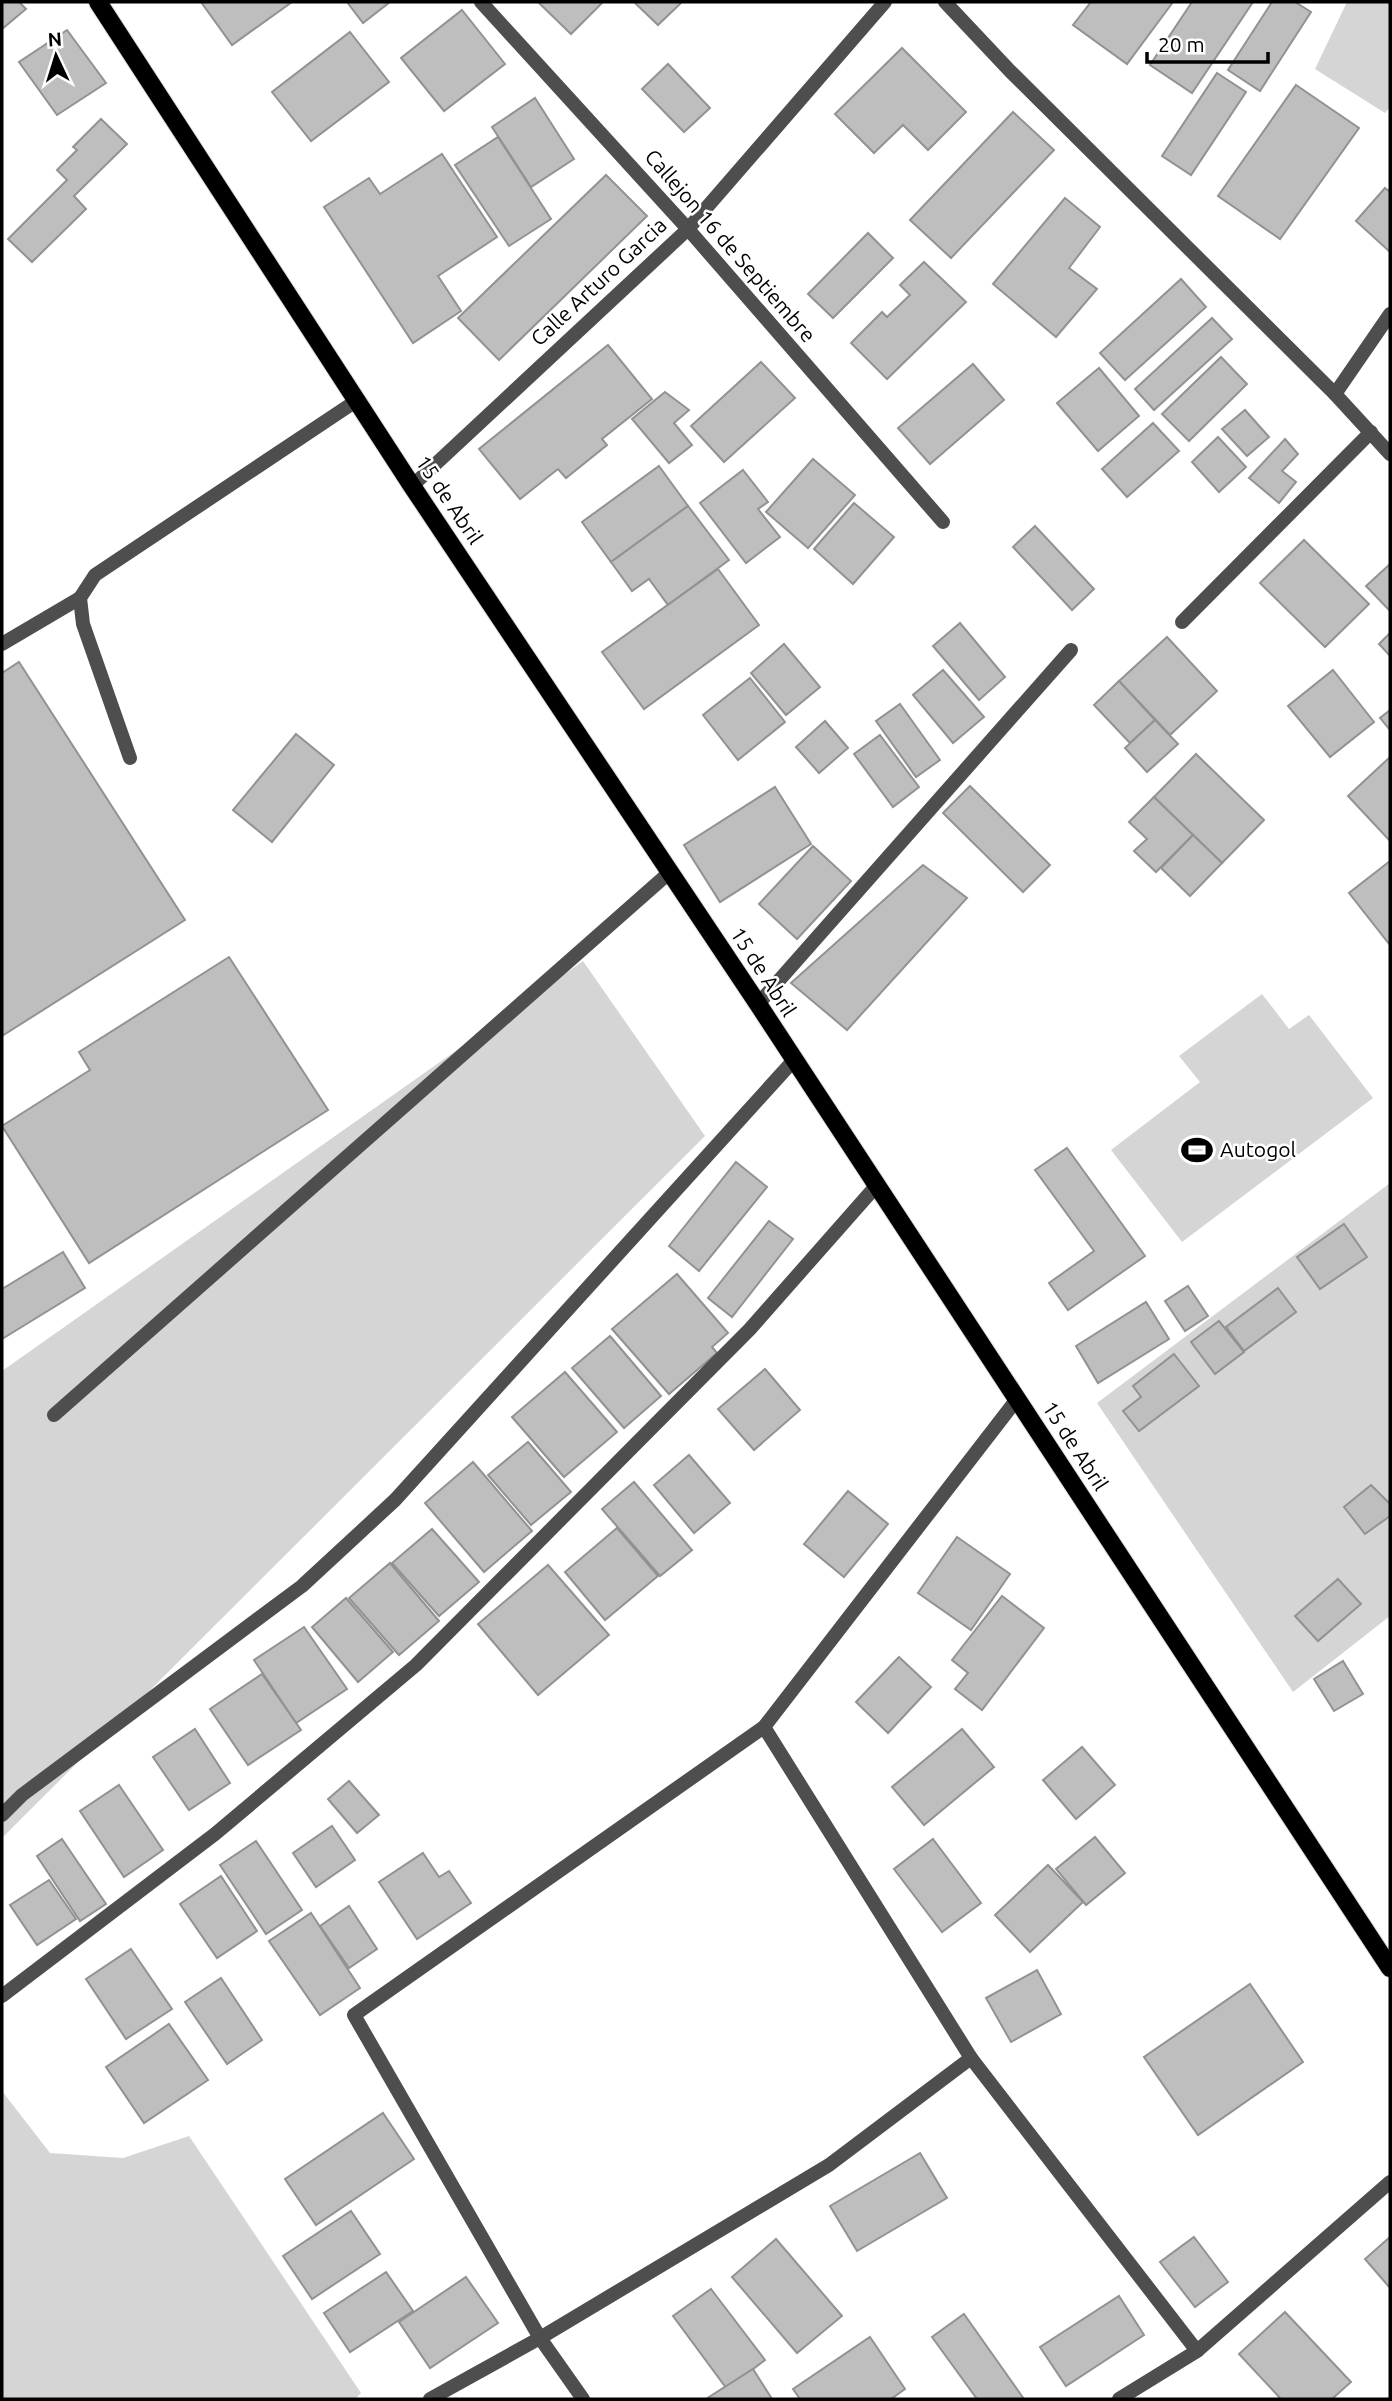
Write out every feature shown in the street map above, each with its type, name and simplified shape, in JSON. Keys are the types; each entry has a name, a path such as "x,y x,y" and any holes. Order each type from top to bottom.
{"main road":[{"name":"15 de Abril","path":"98,2 356,401 758,1004 1390,1968"}],"street":[{"name":"Callejon 16 de Septiembre","path":"481,2 688,229 943,522"},
{"name":"Calle Arturo Garcia","path":"412,486 688,229 885,2"},
{"path":"945,2 1335,394 1390,454"},
{"path":"1335,394 1390,314"},
{"path":"2,644 80,598 95,575 356,401"},
{"path":"1182,622 1370,432"},
{"path":"80,598 83,624 130,758"},
{"path":"758,1004 1071,650"},
{"path":"54,1415 670,872"},
{"path":"2,1815 22,1795 302,1586 395,1500 794,1060"},
{"path":"2,1996 215,1834 416,1665 750,1329 877,1185"},
{"path":"583,2399 540,2338 354,2015 764,1727 1017,1399"},
{"path":"764,1727 971,2058 1198,2351"},
{"path":"430,2399 540,2338 829,2165 971,2058"},
{"path":"1119,2399 1198,2351 1390,2182"}],"shaded area":[{"path":"1347,2 1390,2 1390,107 1385,113 1315,69"},
{"path":"583,961 705,1136 2,1838 2,1371"},
{"path":"1262,994 1289,1029 1309,1015 1373,1098 1182,1242 1111,1150 1200,1082 1179,1056"},
{"path":"1390,1183 1390,1616 1293,1692 1097,1403"},
{"path":"2,2091 50,2153 123,2158 189,2136 361,2393 355,2399 2,2399"}],"building":[{"path":"2,2 19,2 26,9 2,29"},
{"path":"201,2 292,2 232,45"},
{"path":"347,2 390,2 363,23"},
{"path":"538,2 603,2 571,34"},
{"path":"634,2 682,2 658,25"},
{"path":"1091,2 1173,2 1127,64 1073,25"},
{"path":"1192,2 1253,2 1192,93 1150,65"},
{"path":"1272,2 1295,2 1311,12 1260,91 1228,70"},
{"path":"462,10 505,64 444,111 401,58"},
{"path":"67,30 106,83 57,115 19,62"},
{"path":"350,32 389,82 311,141 272,92"},
{"path":"902,48 966,112 928,150 903,125 874,153 835,114"},
{"path":"668,64 710,108 684,132 642,89"},
{"path":"1217,73 1246,92 1191,175 1162,156"},
{"path":"1296,85 1359,128 1280,239 1218,196"},
{"path":"535,98 574,159 531,187 492,127"},
{"path":"1013,112 1054,150 951,258 910,220"},
{"path":"101,119 127,144 74,196 86,209 32,262 8,239 67,180 57,170 77,150 73,147"},
{"path":"498,137 551,219 509,246 455,165"},
{"path":"442,154 497,237 438,276 461,311 413,343 324,207 369,178 380,194"},
{"path":"606,175 647,216 499,360 458,318"},
{"path":"1385,188 1390,192 1390,252 1356,221"},
{"path":"1065,198 1100,227 1069,268 1097,289 1056,337 993,284"},
{"path":"868,233 893,258 833,318 808,294"},
{"path":"924,262 966,302 887,379 851,343 882,312 887,317 910,295 900,285"},
{"path":"1181,279 1206,307 1125,380 1100,353"},
{"path":"1212,318 1232,339 1154,410 1135,389"},
{"path":"608,345 652,399 602,439 607,445 566,478 558,469 520,499 479,449"},
{"path":"1221,357 1247,384 1189,441 1162,414"},
{"path":"761,362 795,398 724,462 691,426"},
{"path":"973,364 1004,400 930,464 898,428"},
{"path":"1099,368 1139,416 1098,451 1057,403"},
{"path":"665,392 689,410 674,423 692,445 669,463 632,419"},
{"path":"1245,410 1269,437 1247,456 1222,429"},
{"path":"1153,423 1179,451 1127,497 1102,469"},
{"path":"1218,437 1246,467 1219,492 1192,462"},
{"path":"1285,439 1298,454 1282,471 1296,482 1279,503 1249,478"},
{"path":"813,459 855,495 808,548 766,512"},
{"path":"659,466 688,506 611,562 582,522"},
{"path":"743,470 768,502 758,509 780,537 746,563 700,503"},
{"path":"854,503 894,537 853,584 814,549"},
{"path":"688,506 729,560 668,605 649,579 632,591 611,562"},
{"path":"1035,526 1094,589 1072,610 1013,547"},
{"path":"1304,540 1369,604 1325,647 1260,583"},
{"path":"1390,564 1390,611 1366,586"},
{"path":"718,569 759,625 644,709 602,652"},
{"path":"960,623 1005,677 979,700 933,646"},
{"path":"1390,633 1390,656 1379,644"},
{"path":"1167,637 1217,691 1170,735 1119,681"},
{"path":"784,644 820,687 786,715 751,673"},
{"path":"19,662 185,920 2,1036 2,673"},
{"path":"943,670 984,717 953,743 913,695"},
{"path":"1333,670 1374,722 1330,757 1288,706"},
{"path":"750,678 785,722 738,760 703,715"},
{"path":"1119,681 1155,720 1130,743 1094,705"},
{"path":"900,704 940,760 916,777 876,721"},
{"path":"1390,710 1390,730 1380,718"},
{"path":"1155,720 1178,744 1147,772 1125,748"},
{"path":"825,721 848,748 819,773 796,747"},
{"path":"296,734 334,765 272,842 233,810"},
{"path":"880,735 919,787 893,807 854,754"},
{"path":"1196,754 1264,820 1222,863 1154,797"},
{"path":"1390,757 1390,841 1348,796"},
{"path":"970,786 1050,865 1023,892 943,813"},
{"path":"775,787 811,844 720,902 684,845"},
{"path":"1154,797 1193,835 1156,872 1134,851 1147,839 1129,822"},
{"path":"1193,835 1222,863 1190,896 1161,868"},
{"path":"813,846 851,881 797,939 759,904"},
{"path":"1390,861 1390,945 1349,893"},
{"path":"923,865 967,898 847,1030 791,983"},
{"path":"229,957 328,1110 89,1263 2,1126 90,1070 79,1052"},
{"path":"1067,1148 1145,1256 1068,1310 1049,1283 1094,1251 1035,1170"},
{"path":"736,1162 767,1187 699,1271 669,1246"},
{"path":"769,1221 793,1239 732,1317 708,1298"},
{"path":"1344,1224 1367,1257 1320,1289 1297,1257"},
{"path":"63,1252 85,1288 2,1339 2,1289"},
{"path":"677,1274 728,1333 712,1347 717,1353 669,1394 612,1329"},
{"path":"1188,1286 1208,1316 1185,1331 1165,1301"},
{"path":"1278,1288 1296,1312 1244,1351 1226,1327"},
{"path":"1146,1302 1169,1339 1098,1383 1076,1346"},
{"path":"1219,1321 1244,1352 1215,1374 1191,1342"},
{"path":"610,1336 661,1396 624,1428 572,1368"},
{"path":"1174,1354 1199,1386 1139,1431 1123,1411 1141,1397 1133,1386"},
{"path":"765,1369 800,1410 754,1450 718,1409"},
{"path":"565,1372 617,1432 564,1477 512,1417"},
{"path":"528,1442 571,1492 531,1525 488,1475"},
{"path":"689,1455 730,1503 694,1533 654,1485"},
{"path":"473,1462 532,1531 484,1572 425,1503"},
{"path":"634,1482 692,1550 660,1576 602,1509"},
{"path":"1371,1485 1390,1504 1390,1516 1365,1534 1344,1507"},
{"path":"848,1491 888,1524 844,1577 804,1544"},
{"path":"617,1528 658,1576 605,1620 565,1572"},
{"path":"432,1529 479,1582 439,1616 392,1563"},
{"path":"957,1537 1010,1574 971,1630 918,1593"},
{"path":"390,1563 439,1621 399,1655 349,1598"},
{"path":"548,1565 609,1635 538,1695 478,1624"},
{"path":"1338,1579 1361,1604 1318,1641 1295,1616"},
{"path":"1002,1596 1044,1628 982,1710 955,1689 968,1673 952,1660"},
{"path":"346,1598 393,1652 358,1682 312,1627"},
{"path":"304,1627 347,1689 296,1723 254,1660"},
{"path":"899,1657 931,1687 888,1733 856,1702"},
{"path":"1343,1661 1363,1694 1334,1711 1314,1679"},
{"path":"262,1674 301,1730 248,1765 210,1709"},
{"path":"195,1729 230,1783 189,1810 153,1757"},
{"path":"962,1729 994,1767 924,1825 892,1787"},
{"path":"1082,1747 1115,1785 1076,1819 1043,1780"},
{"path":"349,1781 379,1815 357,1833 328,1799"},
{"path":"119,1785 163,1850 124,1877 80,1811"},
{"path":"332,1826 355,1860 316,1887 293,1853"},
{"path":"1095,1837 1125,1873 1086,1905 1056,1869"},
{"path":"62,1839 106,1904 80,1921 37,1856"},
{"path":"933,1839 981,1903 942,1932 894,1869"},
{"path":"256,1841 302,1910 266,1934 220,1865"},
{"path":"423,1853 439,1877 449,1871 471,1903 417,1939 379,1882"},
{"path":"1048,1865 1083,1902 1030,1952 995,1915"},
{"path":"221,1876 257,1931 217,1958 180,1904"},
{"path":"49,1880 76,1919 37,1945 10,1905"},
{"path":"349,1906 377,1949 349,1968 320,1926"},
{"path":"311,1913 360,1988 320,2015 269,1941"},
{"path":"131,1949 172,2009 126,2039 86,1979"},
{"path":"1037,1970 1061,2014 1011,2042 986,1998"},
{"path":"221,1978 262,2040 227,2064 185,2002"},
{"path":"1250,1984 1303,2062 1198,2135 1144,2057"},
{"path":"169,2024 208,2080 144,2123 106,2067"},
{"path":"383,2113 414,2159 316,2225 285,2179"},
{"path":"920,2153 947,2198 857,2251 830,2206"},
{"path":"351,2211 380,2254 312,2299 283,2256"},
{"path":"1194,2237 1228,2282 1195,2307 1160,2262"},
{"path":"1390,2237 1390,2288 1365,2259"},
{"path":"776,2239 842,2316 797,2353 732,2277"},
{"path":"386,2272 413,2311 350,2352 324,2313"},
{"path":"466,2277 498,2323 430,2368 399,2322"},
{"path":"711,2289 765,2360 727,2389 673,2316"},
{"path":"1119,2296 1144,2335 1066,2386 1040,2347"},
{"path":"1285,2312 1351,2382 1332,2399 1281,2399 1239,2354"},
{"path":"964,2314 1024,2399 977,2399 932,2337"},
{"path":"870,2337 905,2389 891,2399 800,2399 793,2389"},
{"path":"753,2369 772,2399 706,2399"}],"place":[{"name":"Autogol","path":"1197,1150"}]}
